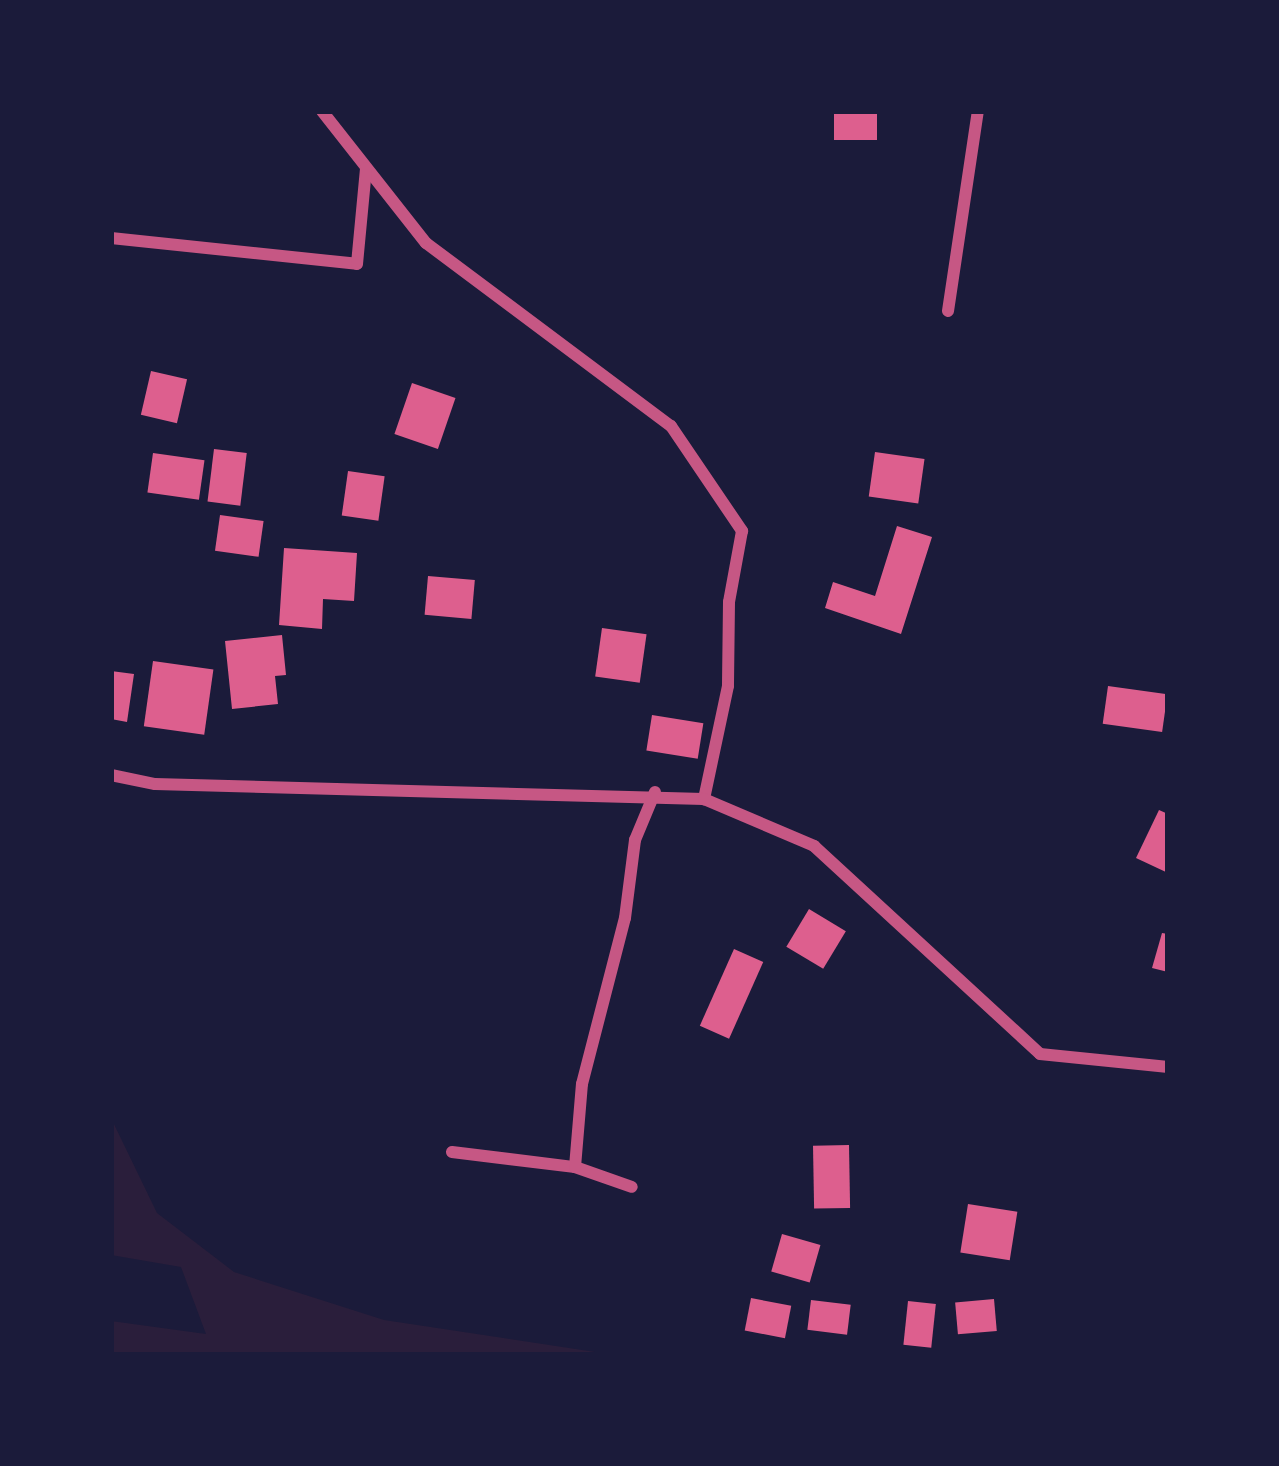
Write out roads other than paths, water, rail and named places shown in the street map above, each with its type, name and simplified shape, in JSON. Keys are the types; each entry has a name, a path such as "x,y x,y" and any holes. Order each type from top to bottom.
{"street":[{"path":"322,111 426,243 671,426 742,531 729,602 728,686 704,799"},
{"path":"948,311 978,111"},
{"path":"111,238 357,264 366,168"},
{"path":"111,775 155,784 655,792 704,799 814,845 1040,1054 1168,1067"},
{"path":"574,1167 582,1084 625,918 635,840 655,792"},
{"path":"452,1152 574,1167 632,1186"}]}
